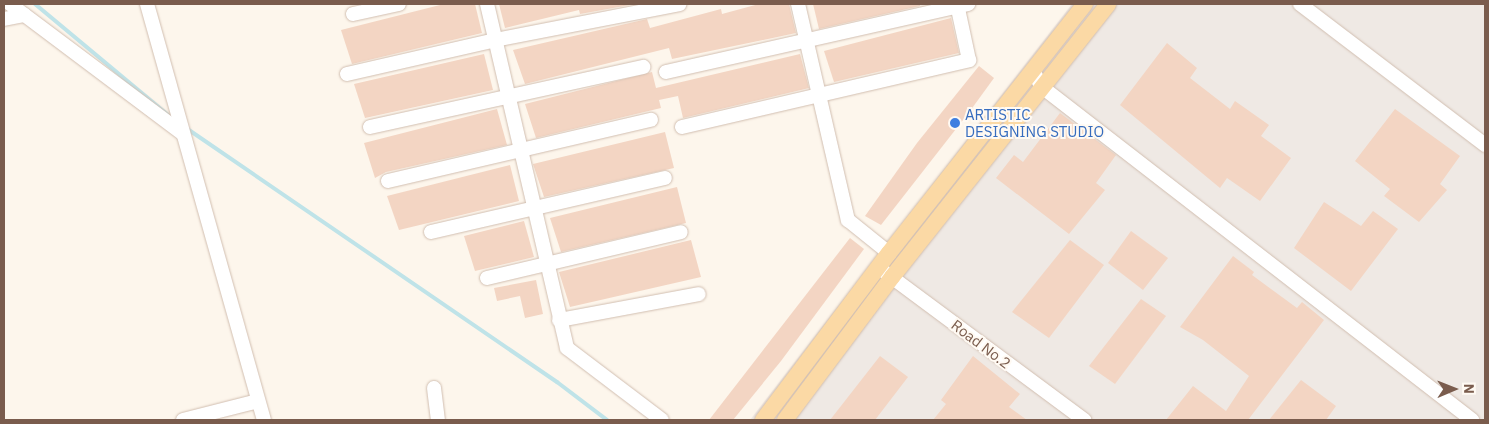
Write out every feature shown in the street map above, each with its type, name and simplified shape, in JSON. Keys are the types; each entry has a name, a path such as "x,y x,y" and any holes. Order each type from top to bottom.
{"main road":[{"path":"762,420 888,253 1085,4"},
{"path":"785,420 892,277 1108,4"}],"street":[{"path":"10,4 183,134"},
{"path":"353,14 399,4"},
{"path":"487,4 519,151 567,348 662,420"},
{"path":"347,74 495,40 680,4"},
{"path":"798,4 848,220 888,253"},
{"path":"666,72 961,4 969,60 819,97 682,127"},
{"path":"1300,4 1485,145"},
{"path":"145,6 172,94 264,420"},
{"path":"4,19 25,15"},
{"path":"370,127 644,67"},
{"path":"1033,71 1042,87 1472,420"},
{"path":"388,181 651,120"},
{"path":"432,232 664,178"},
{"path":"487,278 681,232"},
{"name":"Road No.2","path":"878,267 1084,420"},
{"path":"559,320 699,294"},
{"path":"434,388 438,420"},
{"path":"183,420 258,401"}],"shaded area":[{"path":"1072,4 1485,4 1485,420 750,420"}],"building":[{"path":"444,4 475,4 482,33 352,64 341,30"},
{"path":"499,4 635,4 580,14 579,10 505,28"},
{"path":"759,4 789,4 796,33 672,59 669,48 525,84 513,50 647,19 650,28 721,9 722,14"},
{"path":"813,4 920,4 920,6 819,29"},
{"path":"951,18 959,53 834,82 824,51"},
{"path":"1167,43 1197,68 1190,78 1230,109 1235,101 1269,125 1261,136 1291,158 1260,201 1227,178 1220,188 1120,105"},
{"path":"484,54 493,90 365,118 354,84"},
{"path":"800,54 809,88 683,118 678,96 659,100 661,108 536,138 525,104 652,72 656,88"},
{"path":"979,66 994,78 970,111 881,225 865,216 917,143"},
{"path":"497,109 507,145 386,172 375,178 364,143"},
{"path":"1395,109 1460,156 1440,184 1447,190 1419,222 1384,196 1390,189 1355,161"},
{"path":"1060,113 1116,155 1096,183 1105,190 1069,234 996,178 1014,155 1023,162"},
{"path":"665,132 674,168 544,197 533,164"},
{"path":"510,165 519,201 399,230 387,196"},
{"path":"677,187 686,223 561,252 550,218"},
{"path":"1324,202 1361,226 1373,211 1398,229 1351,291 1294,248"},
{"path":"524,221 534,257 475,271 464,236"},
{"path":"1131,231 1168,258 1143,290 1108,263"},
{"path":"850,238 864,249 781,361 733,420 709,420"},
{"path":"691,240 701,277 570,307 559,272"},
{"path":"1070,240 1104,265 1049,338 1012,312"},
{"path":"1233,256 1254,272 1252,275 1297,308 1302,302 1324,320 1248,420 1166,420 1193,386 1226,411 1249,376 1203,340 1180,327"},
{"path":"536,280 543,314 525,318 520,296 497,301 494,288"},
{"path":"1141,299 1166,316 1115,384 1089,366"},
{"path":"880,356 908,377 875,420 830,420"},
{"path":"973,356 1020,394 1009,407 1027,420 933,420 946,404 941,400"},
{"path":"1301,380 1336,406 1326,420 1269,420"}],"waterway":[{"path":"35,4 168,115"},
{"path":"186,128 557,382 607,420"}],"place":[{"name":"ARTISTIC DESIGNING STUDIO","path":"955,123"}]}
